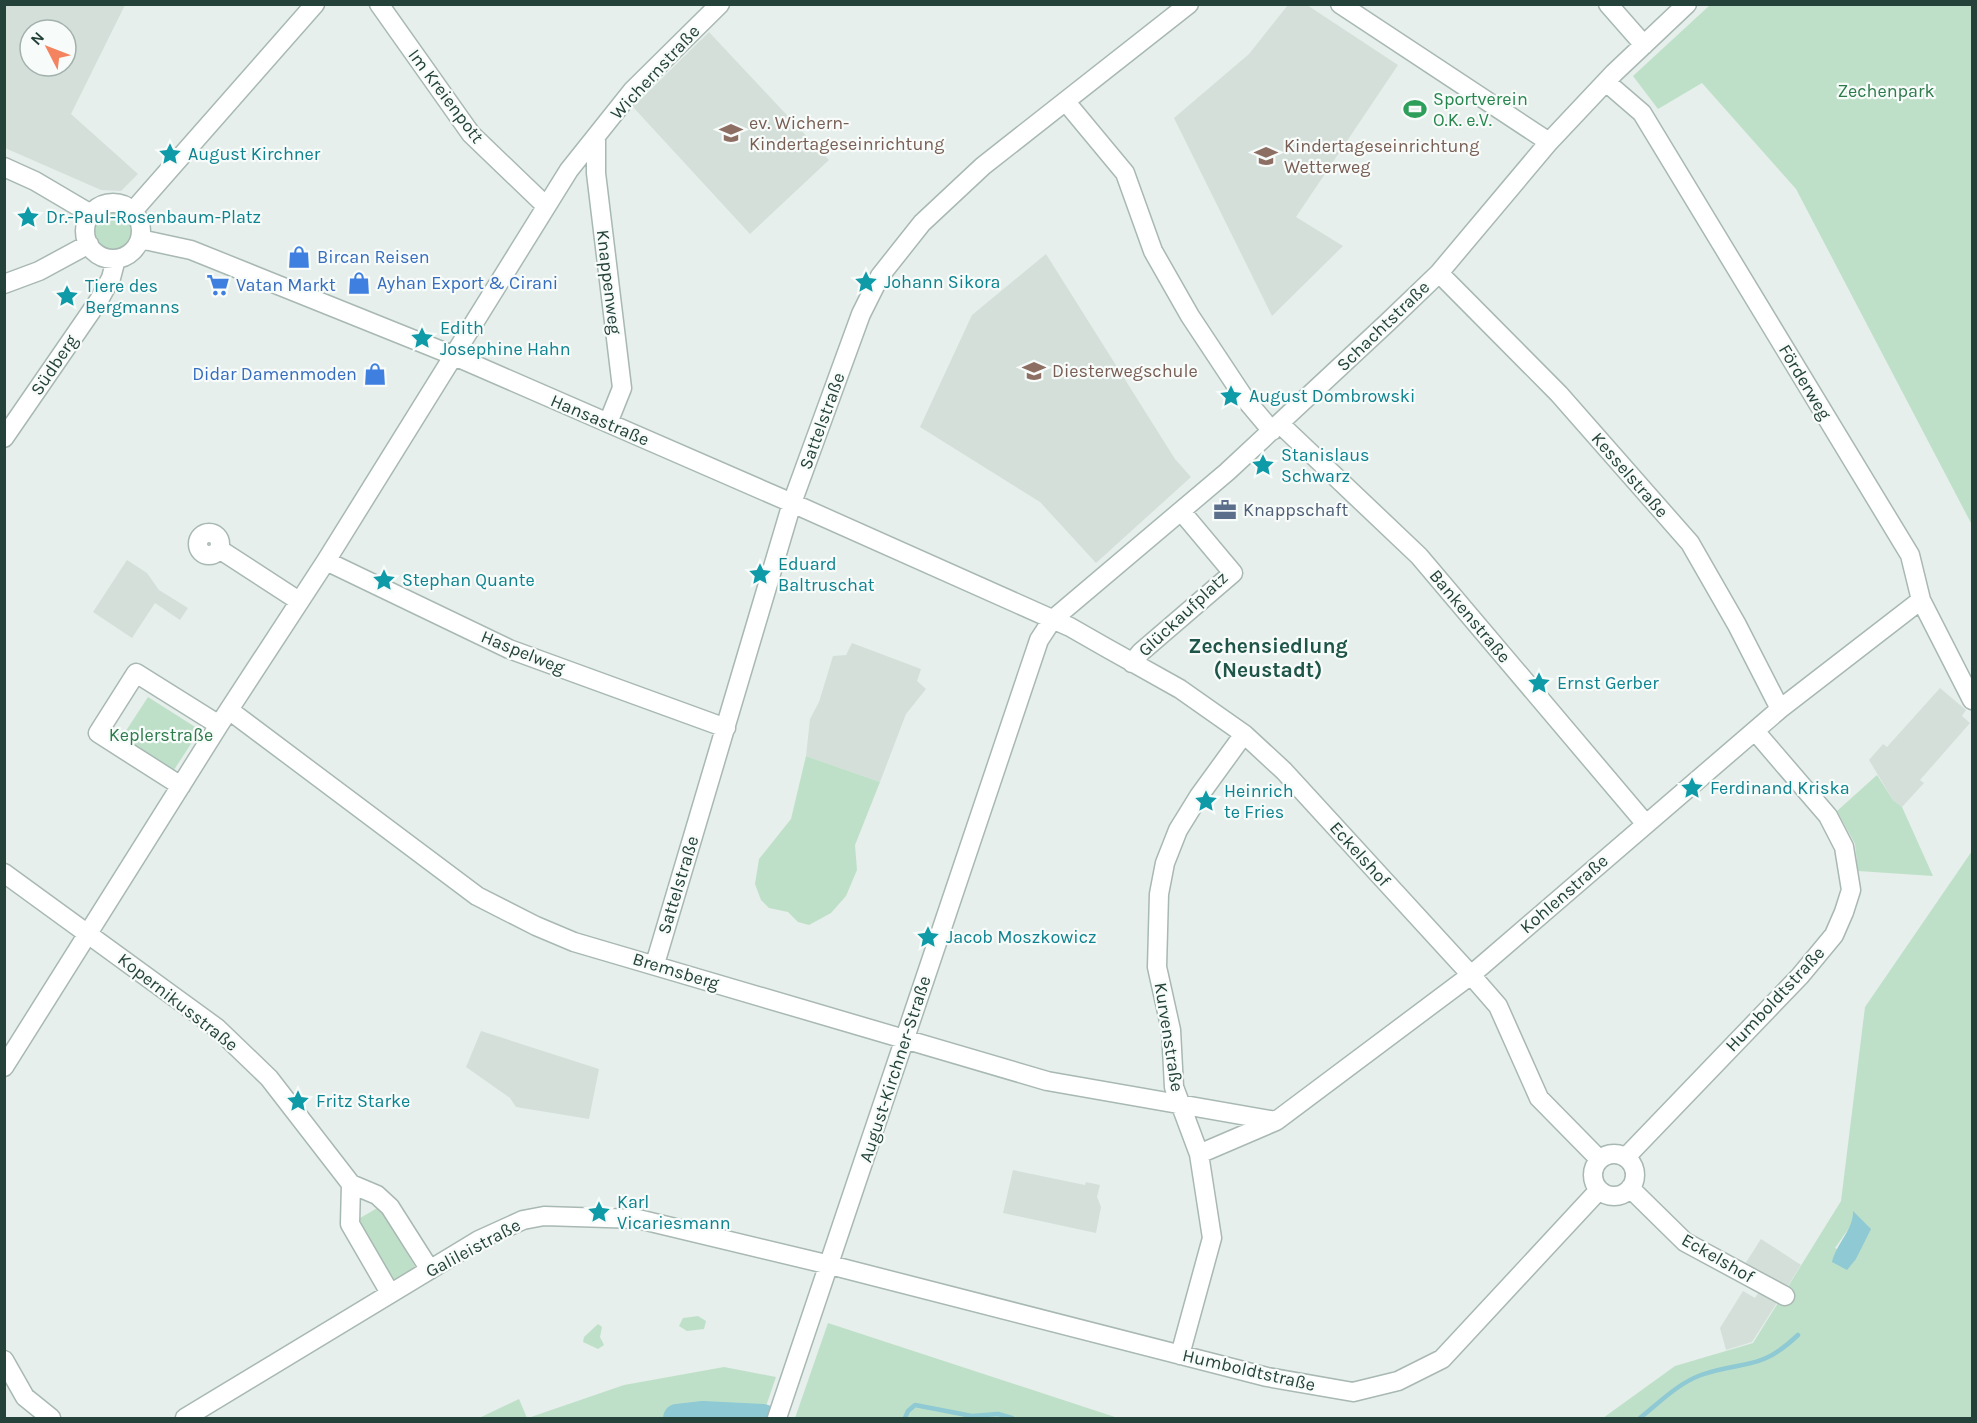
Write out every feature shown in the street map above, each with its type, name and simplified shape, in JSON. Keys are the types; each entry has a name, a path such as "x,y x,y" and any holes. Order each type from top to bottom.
{"street":[{"path":"133,211 315,4"},
{"name":"Im Kreienpott","path":"379,4 471,134 546,206"},
{"name":"Wichernstraße","path":"452,355 569,170 632,91 720,4"},
{"name":"Sattelstraße","path":"655,964 792,503 861,314 880,276 922,223 983,166 1189,4"},
{"path":"1340,4 1550,142"},
{"path":"1608,4 1644,45"},
{"name":"Schachtstraße","path":"1052,620 1276,428 1439,273 1550,142 1606,82 1687,4"},
{"name":"Förderweg","path":"1606,82 1642,113 1910,555 1921,600 1972,700"},
{"name":"Bankenstraße","path":"1066,102 1125,173 1153,251 1190,316 1245,399 1419,556 1645,823"},
{"name":"Knappenweg","path":"596,137 596,173 622,388 608,423"},
{"path":"4,167 35,181 91,214"},
{"path":"569,170 596,173"},
{"path":"116,203 133,211 141,224 140,239 128,255 116,259 100,256 89,244 85,229 91,214 98,207 116,203"},
{"name":"Hansastraße","path":"140,239 191,250 452,355 792,503 1052,620"},
{"path":"4,284 39,271 89,244"},
{"name":"Südberg","path":"4,438 99,300 111,278 116,259"},
{"name":"Kesselstraße","path":"1439,273 1559,394 1690,543 1737,625 1780,710"},
{"path":"5,1065 326,561 452,355"},
{"name":"Glückaufplatz","path":"1132,663 1141,652 1233,573 1180,511"},
{"path":"219,549 299,601"},
{"name":"Haspelweg","path":"326,561 509,649 726,728"},
{"name":"Kohlenstraße","path":"1199,1154 1276,1121 1471,975 1645,823 1780,710 1921,600"},
{"name":"Eckelshof","path":"1052,620 1180,689 1244,734 1284,771 1498,1005 1539,1098 1599,1159"},
{"name":"August-Kirchner-Straße","path":"777,1419 1040,640 1052,620"},
{"path":"181,786 98,733 136,673 224,718"},
{"name":"Bremsberg","path":"224,718 477,896 536,926 574,942 1047,1081 1182,1104"},
{"name":"Humboldtstraße","path":"1626,1157 1800,976 1834,935 1851,890 1844,847 1828,816 1755,731"},
{"name":"Kurvenstraße","path":"1180,1354 1212,1238 1199,1154 1174,1087 1171,1030 1158,967 1158,894 1165,863 1178,830 1199,796 1244,734"},
{"name":"Kopernikusstraße","path":"4,873 216,1028 269,1078 351,1184 384,1200 430,1270"},
{"path":"1182,1104 1276,1121"},
{"path":"1612,1153 1626,1157 1631,1162 1635,1175 1630,1188 1618,1196 1611,1196 1599,1190 1593,1178 1595,1164 1599,1159 1612,1153"},
{"path":"351,1184 350,1224 390,1293"},
{"name":"Eckelshof","path":"1630,1188 1685,1242 1785,1296"},
{"name":"Humboldtstraße","path":"830,1265 1267,1377 1353,1392 1398,1381 1442,1359 1599,1190"},
{"name":"Galileistraße","path":"185,1419 390,1293 504,1228 544,1216 638,1220 830,1265"},
{"path":"4,1360 25,1397 51,1419"}],"shaded area":[{"path":"5,4 125,5 71,114 138,174 121,191 101,190 5,148"},
{"name":"Kindertageseinrichtung Wetterweg","path":"1288,5 1307,5 1398,65 1296,217 1343,246 1272,316 1174,118 1249,54"},
{"name":"ev. Wichern- Kindertageseinrichtung","path":"709,32 829,160 750,234 633,107"},
{"name":"Diesterwegschule","path":"1046,254 1175,459 1191,477 1096,563 1040,502 920,427 972,315"},
{"path":"127,560 147,573 159,590 188,608 180,620 155,603 132,638 93,612"},
{"path":"852,643 921,669 917,681 926,689 906,714 880,782 806,756 810,719 819,702 833,656 846,655"},
{"path":"1940,688 1966,710 1962,716 1970,723 1920,780 1924,783 1902,807 1893,800 1869,760 1883,744 1887,747"},
{"path":"481,1031 599,1069 589,1119 516,1107 510,1098 466,1067"},
{"path":"1013,1170 1085,1185 1086,1182 1100,1185 1097,1197 1101,1207 1096,1233 1003,1213"},
{"path":"1761,1239 1801,1265 1752,1342 1726,1350 1720,1328 1743,1291 1755,1298 1768,1278 1745,1264"}],"green space":[{"name":"Zechenpark","path":"1710,5 1972,5 1972,525 1796,189 1702,83 1658,109 1633,76"},
{"path":"113,212 126,218 132,231 126,244 113,250 100,244 94,231 100,218"},
{"name":"Keplerstraße","path":"148,697 200,730 172,773 120,740"},
{"path":"806,756 880,782 855,845 857,870 846,896 831,913 809,925 798,922 788,912 769,908 761,900 755,884 759,859 791,819"},
{"path":"1877,775 1893,800 1902,807 1933,876 1858,871 1855,844 1837,811"},
{"path":"1972,851 1972,1418 1603,1418 1675,1366 1753,1343 1841,1201 1865,1007","holes":["1859,1220 1868,1226 1856,1259 1835,1248 1854,1221"]},
{"path":"379,1207 416,1268 392,1282 355,1221"},
{"path":"698,1316 706,1321 704,1329 687,1331 679,1326 683,1318"},
{"path":"828,1323 1118,1418 795,1418"},
{"path":"598,1324 602,1327 600,1337 604,1345 598,1349 583,1342 584,1337"},
{"path":"724,1367 776,1377 762,1418 528,1418 624,1385"},
{"path":"519,1399 527,1418 479,1418"}],"water":[{"path":"1853,1211 1871,1229 1856,1259 1847,1270 1832,1262 1851,1224"}],"waterway":[{"path":"1640,1418 1684,1383 1716,1370 1762,1360 1784,1347 1798,1335"},
{"path":"905,1418 908,1411 915,1405 972,1416 998,1414 1012,1418"},
{"path":"677,1418 703,1415 763,1418"}],"place":[{"name":"Sportverein O.K. e.V.","path":"1415,109"},
{"name":"ev. Wichern- Kindertageseinrichtung","path":"731,133"},
{"name":"August Kirchner","path":"170,154"},
{"name":"Kindertageseinrichtung Wetterweg","path":"1266,156"},
{"name":"Dr.-Paul-Rosenbaum-Platz","path":"28,217"},
{"name":"Bircan Reisen","path":"299,257"},
{"name":"Johann Sikora","path":"866,282"},
{"name":"Ayhan Export & Cirani","path":"359,283"},
{"name":"Vatan Markt","path":"218,285"},
{"name":"Tiere des Bergmanns","path":"67,296"},
{"name":"Edith Josephine Hahn","path":"422,338"},
{"name":"Diesterwegschule","path":"1034,371"},
{"name":"Didar Damenmoden","path":"375,374"},
{"name":"August Dombrowski","path":"1231,396"},
{"name":"Stanislaus Schwarz","path":"1263,465"},
{"name":"Knappschaft","path":"1225,510"},
{"name":"Eduard Baltruschat","path":"760,574"},
{"name":"Stephan Quante","path":"384,580"},
{"name":"Ernst Gerber","path":"1539,683"},
{"name":"Ferdinand Kriska","path":"1692,788"},
{"name":"Heinrich te Fries","path":"1206,801"},
{"name":"Jacob Moszkowicz","path":"928,937"},
{"name":"Fritz Starke","path":"298,1101"},
{"name":"Karl Vicariesmann","path":"599,1212"}],"district":[{"name":"Zechensiedlung (Neustadt)","path":"1268,658"}]}
